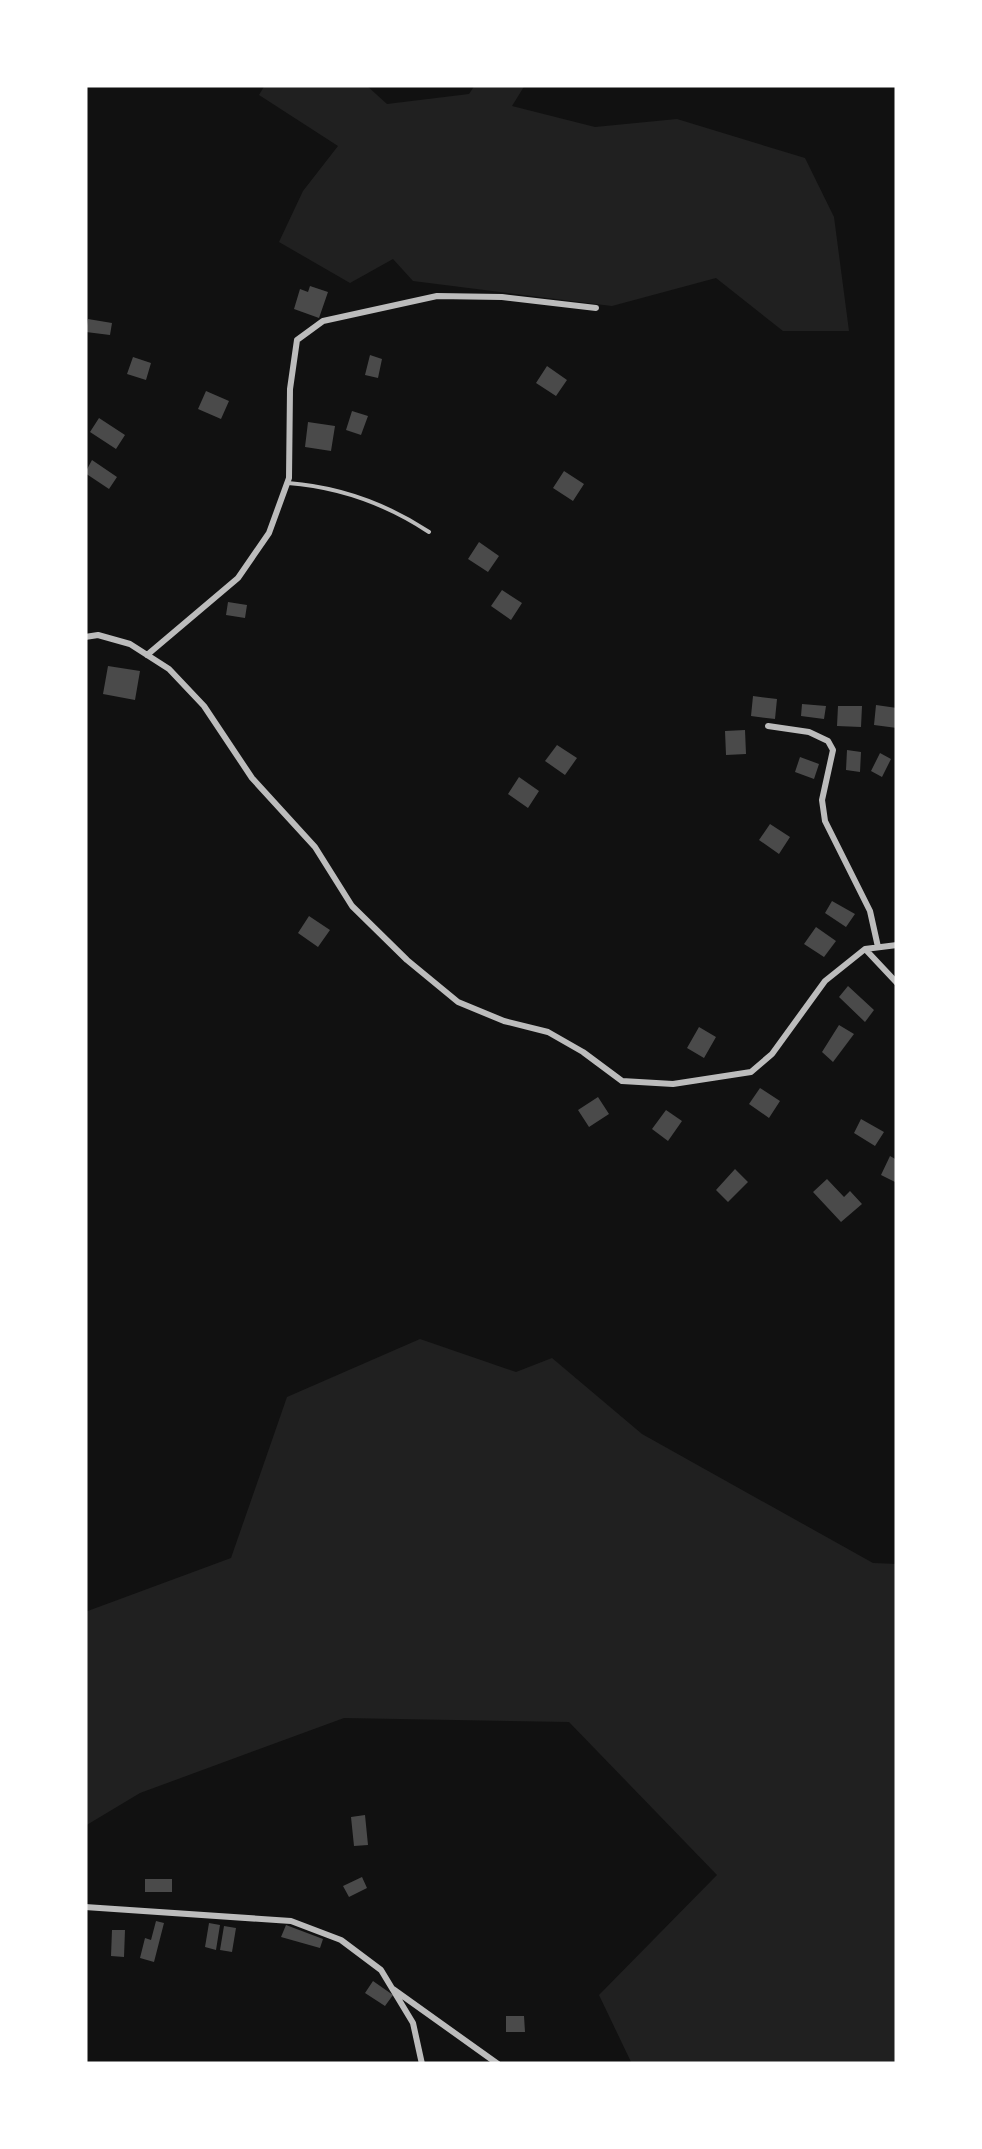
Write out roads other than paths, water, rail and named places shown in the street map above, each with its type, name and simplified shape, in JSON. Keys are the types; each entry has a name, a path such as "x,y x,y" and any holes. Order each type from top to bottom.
{"street":[{"path":"147,655 238,578 270,533 288,483 290,388 297,340 323,322 438,296 502,297 596,308"},
{"path":"85,638 98,635 130,644 169,669 204,706 252,778 315,847 352,906 407,960 458,1002 504,1022 548,1032 583,1052 622,1082 673,1084 751,1072 772,1054 824,982 865,949 897,945"},
{"path":"768,726 809,732 828,741 832,750 822,800 825,821 870,911 878,947"},
{"path":"865,949 897,982"},
{"path":"85,1907 292,1922 342,1940 381,1970 413,2024 422,2064"},
{"path":"392,1989 498,2064"}],"lane":[{"path":"288,483 324,486 362,496 402,514 429,532"}]}
